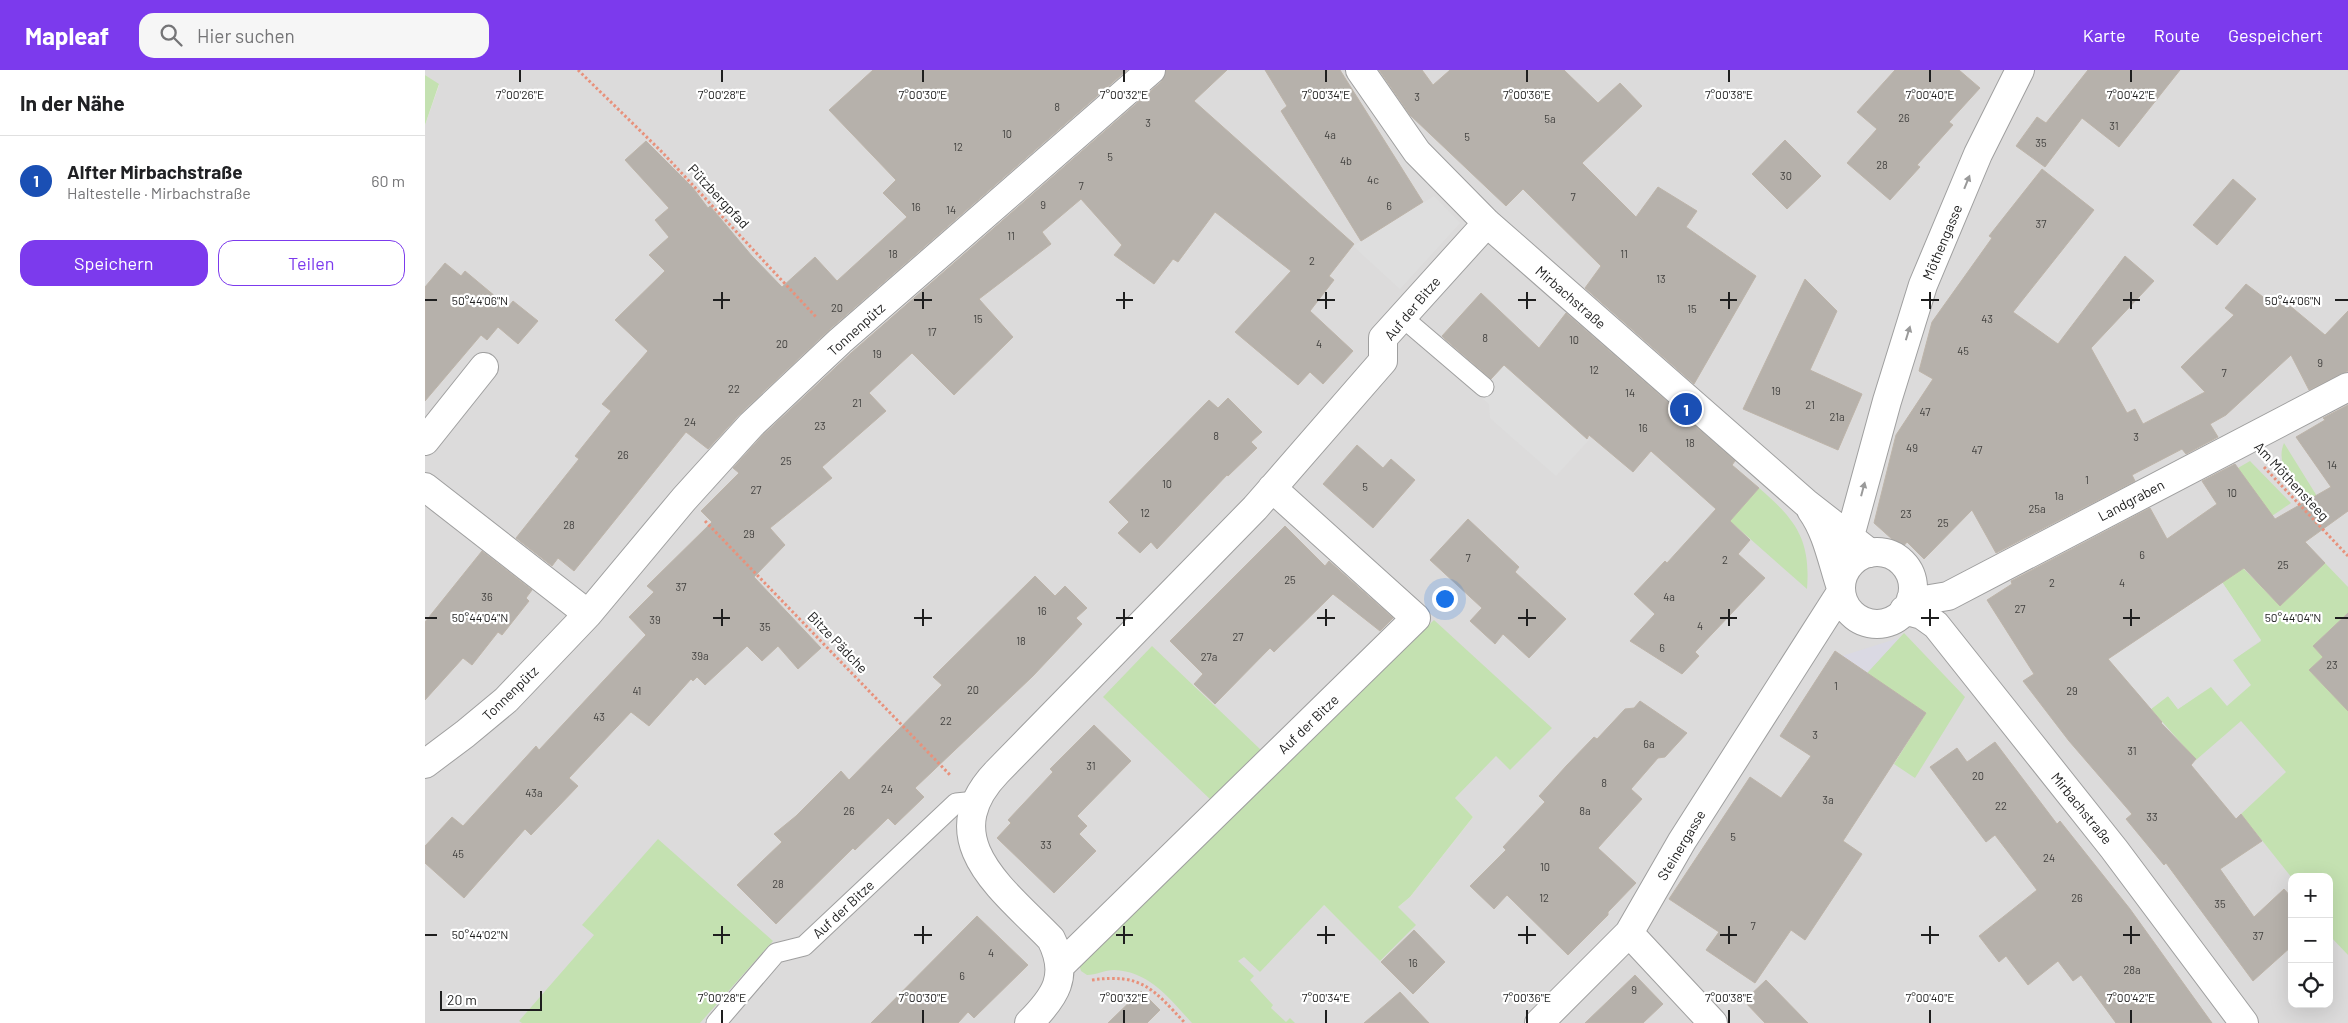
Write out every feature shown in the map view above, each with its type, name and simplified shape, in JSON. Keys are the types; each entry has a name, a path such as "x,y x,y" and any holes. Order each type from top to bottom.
{"street":[{"name":"Tonnenpütz","path":"425,764 506,700 588,614 684,499 751,425 840,342 1151,70"},
{"name":"Mirbachstraße","path":"1360,70 1417,152 1487,223 1805,502 1860,544 1894,556 1904,564 1910,574 1913,586 1908,604 1936,625 2114,849 2244,1023"},
{"name":"Möthengasse","path":"1860,544 1887,401 1923,286 1979,154 2020,70"},
{"name":"Auf der Bitze","path":"974,811 991,778 1272,488 1383,361 1383,338 1487,223"},
{"path":"425,441 484,367"},
{"name":"Landgraben","path":"1908,604 1948,596 2348,387"},
{"path":"425,487 588,614"},
{"name":"Auf der Bitze","path":"1059,976 1416,618 1272,488"},
{"name":"Mirbachstraße","path":"1805,502 1819,521 1848,609 1863,621"},
{"path":"1841,590 1846,569 1861,556 1860,544"},
{"name":"Steinergasse","path":"1539,1023 1629,933 1682,841 1804,652 1841,590"},
{"path":"1863,621 1874,624 1896,618 1908,604"},
{"name":"Steinergasse","path":"1804,652 1829,634 1863,621"},
{"path":"974,811 973,838 980,862 1051,939 1057,952 1059,976 1045,1006 1029,1023"},
{"path":"1629,933 1713,1023"}],"lane":[{"path":"1403,318 1484,387"},
{"name":"Auf der Bitze","path":"716,1023 776,953 804,946 955,803 974,811"}],"path":[{"name":"Pützbergpfad","path":"578,70 661,151 840,342"},
{"name":"Am Möthensteeg","path":"2241,442 2348,556"},
{"name":"Bitze Pädche","path":"684,499 974,811"},
{"path":"1059,976 1129,979 1149,988 1185,1023"}],"shaded area":[{"path":"425,70 2348,70 2348,1023 425,1023 425,125 439,85 425,75","holes":["1355,696 1473,817 1410,897 1398,907 1380,960 1324,905"]},
{"path":"1434,196 1460,223 1400,289 1353,246"},
{"path":"1504,365 1589,440 1556,476 1490,418 1489,404 1478,394"},
{"path":"2222,582 2261,640 2233,660 2251,685 2227,706 2211,687 2178,709 2168,696 2151,709 2134,689 2122,698 2096,668"},
{"path":"1899,638 1867,673 1842,656"}],"green space":[{"path":"425,75 439,84 425,125"},
{"path":"2284,443 2333,522 2330,523 2304,497 2288,476 2283,465"},
{"path":"2250,461 2291,503 2272,516 2238,468"},
{"path":"1759,488 1782,510 1798,531 1806,556 1808,572 1807,589 1730,521"},
{"path":"2325,563 2348,587 2348,613 2313,646 2323,657 2309,670 2337,699 2348,690 2348,955 2333,939 2333,873 2288,873 2241,814 2286,772 2241,721 2196,760 2151,709 2168,696 2178,709 2211,686 2233,660 2261,641 2222,582 2240,565 2280,606"},
{"path":"1434,620 1552,728 1510,770 1496,756 1455,798 1473,817 1410,897 1398,907 1416,925 1380,961 1324,905 1260,972 1244,957 1238,961 1254,976 1250,980 1273,1005 1271,1008 1286,1022 1290,1018 1295,1023 1192,1023 1158,988 1138,975 1114,970 1087,975 1081,971 1079,964 1086,956"},
{"path":"1904,633 1965,697 1915,778 1894,764 1926,713 1867,673"},
{"path":"1152,646 1261,750 1212,801 1103,697"},
{"path":"658,839 773,941 700,1023 522,1023 519,1021 594,935 582,925"}],"building":[{"path":"873,70 1127,70 829,330 740,414 708,449 686,432 574,571 558,558 552,566 516,538 579,459 575,456 611,411 602,404 648,351 615,320 665,271 649,255 669,237 655,220 669,208 625,160 646,141 693,188 708,208 710,206 752,256 782,287 815,257 837,281 907,217 883,193 896,180 829,110"},
{"path":"1166,70 1227,70 1194,101 1354,244 1329,276 1334,280 1310,311 1353,351 1323,384 1310,372 1298,385 1235,332 1291,271 1215,212 1178,262 1173,259 1154,284 1114,255 1122,245 1081,199 1042,232 1051,244 979,299 1013,337 954,395 912,353 869,393 886,411 822,467 832,478 770,528 785,545 754,577 821,648 798,669 778,646 762,661 747,646 705,685 697,677 693,681 691,679 649,726 631,712 569,778 578,786 531,835 525,829 464,898 425,863 425,846 452,817 463,826 536,746 539,750 646,635 629,617 654,592 647,586 712,522 701,511 739,473 733,468 762,436 851,353 1161,82"},
{"path":"1265,70 1340,70 1423,202 1361,241 1281,111 1287,106"},
{"path":"1379,70 1422,70 1433,85 1450,70 1564,70 1598,103 1620,83 1642,106 1582,163 1636,217 1658,187 1697,211 1686,227 1756,276 1694,384 1585,288 1601,266 1523,189 1506,206 1410,115"},
{"path":"1895,70 1959,70 1980,88 1949,122 1953,125 1917,165 1920,167 1890,200 1847,163 1877,129 1857,112"},
{"path":"2088,70 2180,70 2119,147 2082,118 2045,167 2016,146 2037,117 2046,123"},
{"path":"1785,140 1821,176 1787,209 1752,174"},
{"path":"2042,169 2094,210 2013,312 2058,344 2125,256 2154,281 2091,348 2127,413 2135,409 2143,424 2205,392 2181,367 2234,315 2225,308 2246,284 2271,303 2277,295 2325,335 2348,311 2348,371 2309,390 2291,355 2226,415 2210,424 2218,437 2186,454 2182,449 2132,475 2135,481 1996,553 1972,510 1924,559 1907,542 1902,548 1874,523 1896,435 1933,379 1919,371 1932,322 1992,238 1989,236"},
{"path":"2233,179 2256,199 2217,245 2193,225"},
{"path":"445,263 461,276 465,271 508,307 513,301 538,321 518,344 498,327 487,340 481,335 425,401 425,287"},
{"path":"1805,279 1837,311 1810,370 1862,394 1838,450 1743,409"},
{"path":"1481,293 1539,348 1566,313 1735,461 1732,465 1759,488 1730,521 1750,540 1738,554 1765,578 1695,652 1699,656 1682,674 1630,641 1655,614 1634,594 1665,561 1667,563 1716,509 1651,451 1633,472 1589,435 1587,439 1504,365 1491,379 1445,339 1442,336"},
{"path":"1228,398 1262,432 1251,442 1257,448 1227,475 1157,549 1151,542 1140,553 1118,533 1129,522 1109,502 1209,400 1218,408"},
{"path":"2348,405 2348,511 2305,542 2325,563 2280,606 2244,568 2108,659 2161,723 2196,759 2191,765 2236,819 2241,814 2262,841 2220,869 2254,917 2284,889 2288,894 2288,950 2253,981 2166,863 2164,865 2126,819 2132,814 2069,741 2023,681 2034,674 1987,600 2012,584 2011,581 2150,508 2167,539 2217,504 2202,481 2235,464 2275,519 2331,487 2296,437 2325,420 2323,418"},
{"path":"1357,445 1383,468 1391,459 1415,480 1373,528 1323,484"},
{"path":"1468,519 1519,567 1515,572 1566,619 1529,658 1503,634 1495,644 1470,621 1482,608 1430,560"},
{"path":"1285,526 1325,566 1329,561 1393,618 1380,631 1333,594 1274,652 1270,648 1215,704 1194,684 1203,674 1170,641"},
{"path":"482,551 532,590 526,598 529,601 502,635 498,632 472,665 463,658 425,700 425,622"},
{"path":"1035,576 1055,596 1065,586 1087,608 1076,618 1082,624 1033,676 915,788 924,797 895,825 888,818 855,850 853,848 776,924 737,885 782,842 774,834 796,816 841,771 849,780 942,685 933,677"},
{"path":"2348,613 2348,711 2309,670 2323,657 2313,646"},
{"path":"1835,651 1926,713 1843,841 1862,854 1805,940 1791,930 1755,983 1706,950 1719,932 1669,899 1750,777 1781,798 1811,756 1780,736"},
{"path":"1640,701 1687,733 1665,757 1658,758 1631,789 1642,799 1598,848 1636,883 1608,912 1608,915 1568,955 1507,895 1494,909 1470,886 1506,850 1503,847 1545,802 1539,796 1567,765 1594,737 1597,739 1625,709 1634,708"},
{"path":"1094,725 1131,761 1077,816 1087,826 1079,834 1096,851 1054,893 997,838 1011,823 1008,820 1053,772 1050,769"},
{"path":"1995,742 2057,824 2060,821 2130,909 2212,1023 2116,1023 2081,975 2073,981 2058,961 2028,985 2006,956 1999,962 1979,936 2037,890 1995,835 1986,842 1930,767 1957,748 1967,762"},
{"path":"977,916 1028,965 974,1018 968,1012 958,1023 871,1023"},
{"path":"1414,930 1445,962 1413,994 1381,962"},
{"path":"1635,975 1663,1004 1643,1023 1585,1023"},
{"path":"1766,980 1808,1023 1765,1023 1744,1001"},
{"path":"1141,991 1160,1010 1147,1023 1108,1023"},
{"path":"1400,992 1429,1023 1364,1023"}],"place":[{"name":"Alfter Mirbachstraße","path":"1686,409"}]}
